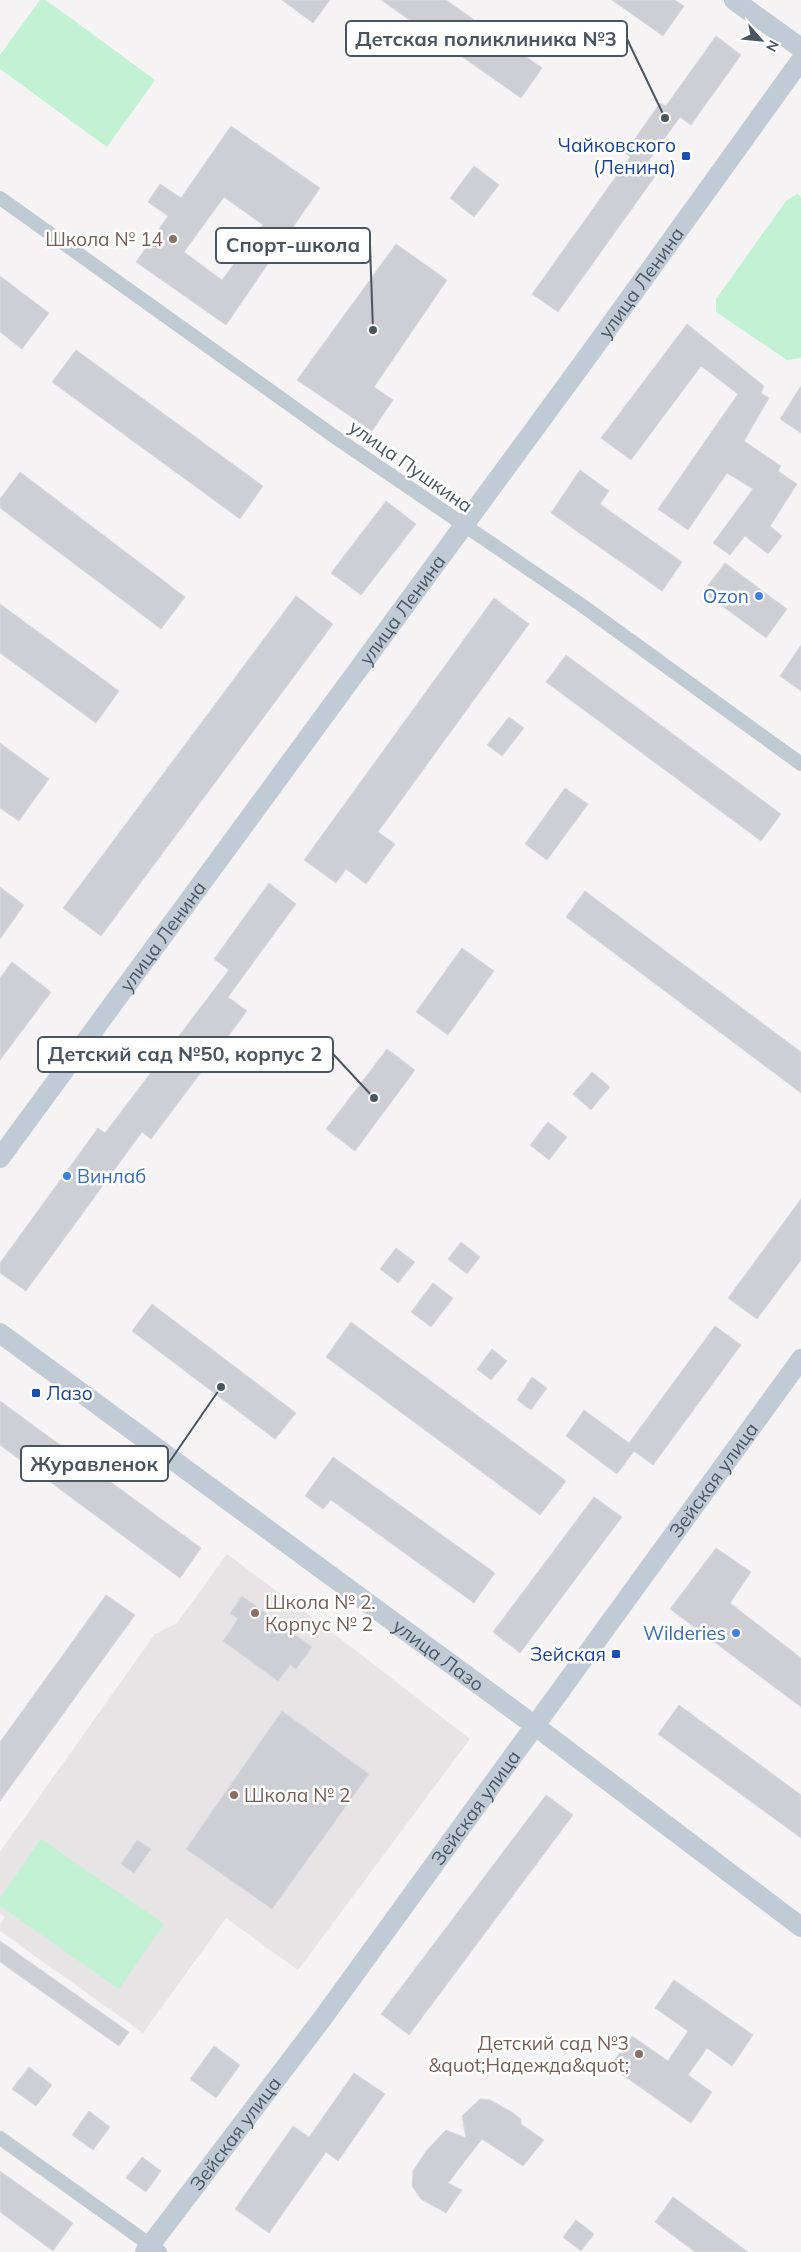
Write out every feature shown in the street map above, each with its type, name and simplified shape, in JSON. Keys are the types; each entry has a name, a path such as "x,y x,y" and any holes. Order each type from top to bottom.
{"main road":[{"path":"734,0 801,48"},
{"name":"улица Ленина","path":"0,1158 645,278 801,60"},
{"name":"улица Лазо","path":"0,1333 534,1725 801,1927"},
{"name":"Зейская улица","path":"152,2250 801,1359"}],"street":[{"name":"улица Пушкина","path":"0,198 150,306 541,577 801,764"},
{"path":"0,2138 152,2250"}],"shaded area":[{"name":"Школа № 2","path":"227,1554 470,1739 298,1970 226,1918 143,2033 0,1931 0,1925 5,1917 0,1914 0,1852 155,1634 177,1623"}],"green space":[{"path":"40,0 46,0 155,80 107,147 0,69 0,55"},
{"path":"797,194 801,197 801,358 787,360 716,312 716,299 786,201"},
{"path":"41,1839 164,1924 119,1989 0,1906 0,1898"}],"building":[{"path":"282,0 330,0 313,23"},
{"path":"381,0 446,0 542,68 521,98"},
{"path":"612,0 675,0 684,6 663,36"},
{"path":"716,36 741,55 691,125 680,117 644,167 656,175 558,312 532,294 630,157 625,153 660,103 666,106"},
{"name":"Школа № 14","path":"231,126 320,188 226,325 136,262 168,216 148,202 160,184 181,198","holes":["224,197 263,225 222,280 184,252"]},
{"path":"474,166 499,185 474,217 450,198"},
{"path":"396,244 447,280 374,387 393,400 372,431 297,380"},
{"path":"0,276 49,313 22,349 0,332"},
{"path":"687,324 764,386 761,393 769,398 744,441 781,466 778,471 797,484 770,526 782,536 768,554 745,536 730,555 713,543 753,489 727,473 688,530 658,509 738,394 701,366 631,460 601,438"},
{"path":"76,350 263,486 240,519 52,382"},
{"path":"801,386 801,433 780,419"},
{"path":"580,470 609,491 600,504 682,562 662,591 551,513"},
{"path":"20,472 185,597 161,629 0,508 0,499"},
{"path":"386,501 416,524 361,595 331,573"},
{"path":"725,563 787,609 766,638 703,592"},
{"path":"296,596 333,624 101,936 63,908"},
{"path":"494,598 529,624 378,832 395,844 366,884 346,869 336,883 304,860"},
{"path":"0,604 119,691 96,723 0,653"},
{"path":"801,645 801,691 780,676"},
{"path":"566,655 781,814 761,841 546,682"},
{"path":"509,717 524,728 502,756 487,745"},
{"path":"0,743 49,779 19,821 0,808"},
{"path":"565,788 588,804 547,860 525,844"},
{"path":"269,883 296,904 228,997 247,1011 151,1139 142,1132 26,1291 0,1273 0,1263 98,1128 105,1133 229,970 214,959"},
{"path":"0,887 24,905 0,939"},
{"path":"585,891 801,1052 801,1093 566,917"},
{"path":"462,948 494,971 448,1035 416,1012"},
{"path":"12,962 51,992 0,1060 0,978"},
{"path":"387,1049 415,1070 355,1151 326,1129"},
{"path":"592,1072 610,1087 591,1110 573,1094"},
{"path":"548,1122 567,1137 549,1160 530,1145"},
{"path":"801,1199 801,1260 757,1319 728,1298"},
{"path":"461,1242 480,1257 467,1274 448,1259"},
{"path":"396,1248 415,1262 398,1283 380,1269"},
{"path":"433,1283 453,1298 431,1327 411,1312"},
{"path":"152,1304 296,1413 275,1439 132,1331"},
{"path":"351,1322 566,1481 540,1515 326,1357"},
{"path":"715,1326 741,1345 653,1465 634,1451 617,1474 566,1436 584,1410 629,1443"},
{"path":"492,1349 507,1361 491,1380 477,1369"},
{"path":"532,1377 547,1388 531,1410 517,1400"},
{"path":"0,1401 201,1548 180,1578 0,1445"},
{"path":"333,1457 495,1573 474,1603 331,1500 323,1509 305,1496"},
{"path":"594,1497 622,1517 520,1653 493,1632"},
{"name":"Wilderies","path":"716,1548 751,1572 730,1603 801,1658 801,1707 670,1609"},
{"path":"106,1595 135,1615 0,1801 0,1742"},
{"name":"Школа № 2. Корпус № 2","path":"242,1596 312,1647 296,1669 290,1665 278,1681 223,1641 238,1619 230,1613"},
{"path":"679,1705 801,1795 801,1838 658,1734"},
{"path":"282,1711 369,1774 272,1909 186,1849"},
{"path":"546,1795 573,1815 409,2035 381,2014"},
{"path":"137,1840 151,1849 134,1873 121,1864"},
{"path":"0,1941 129,2032 119,2046 0,1962"},
{"name":"Детский сад №3 &quot;Надежда&quot;","path":"674,1980 753,2035 732,2066 707,2048 688,2075 712,2092 691,2123 610,2066 632,2036 668,2061 688,2031 655,2008"},
{"path":"214,2046 240,2065 216,2098 190,2079"},
{"path":"29,2067 52,2085 36,2106 12,2089"},
{"path":"354,2073 385,2094 338,2161 326,2152 269,2233 235,2209 293,2126 309,2137"},
{"path":"480,2099 490,2100 512,2112 521,2119 521,2124 544,2140 523,2166 482,2139 448,2183 462,2190 446,2213 421,2199 412,2186 413,2171 427,2150 446,2130 466,2138 462,2116"},
{"path":"89,2111 110,2127 93,2150 72,2135"},
{"path":"142,2157 161,2171 146,2192 126,2178"},
{"path":"0,2171 73,2223 53,2251 0,2212"},
{"path":"673,2197 748,2252 695,2252 655,2222"},
{"path":"576,2220 594,2234 581,2251 563,2237"}],"place":[{"name":"Детская поликлиника №3","path":"665,118"},
{"name":"Чайковского (Ленина)","path":"686,156"},
{"name":"Школа № 14","path":"173,239"},
{"name":"Спорт-школа","path":"373,330"},
{"name":"Ozon","path":"759,596"},
{"name":"Детский сад №50, корпус 2","path":"374,1098"},
{"name":"Винлаб","path":"67,1176"},
{"name":"Журавленок","path":"221,1387"},
{"name":"Лазо","path":"36,1393"},
{"name":"Школа № 2. Корпус № 2","path":"255,1613"},
{"name":"Wilderies","path":"736,1633"},
{"name":"Зейская","path":"616,1654"},
{"name":"Школа № 2","path":"234,1795"},
{"name":"Детский сад №3 &quot;Надежда&quot;","path":"639,2054"}]}
